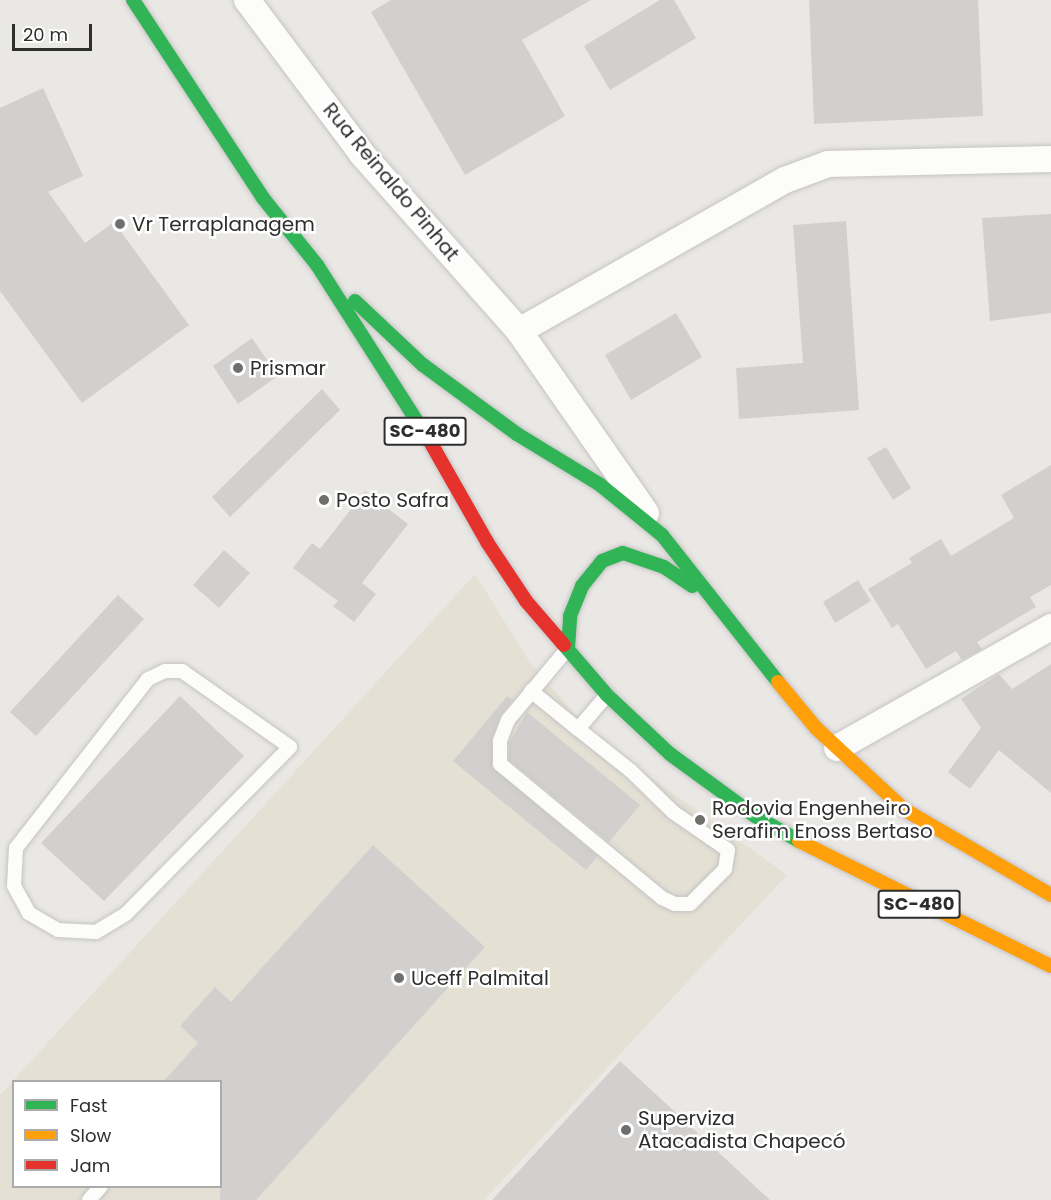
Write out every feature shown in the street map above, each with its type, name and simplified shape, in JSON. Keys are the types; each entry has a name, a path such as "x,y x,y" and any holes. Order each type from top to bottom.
{"main road":[{"name":"SC-480","path":"133,0 263,198 317,265 424,430 487,542 526,601 607,695 670,753 716,788 790,836 1051,966"},
{"path":"317,265 423,365 517,434 600,484 662,535 706,595 816,728 905,810 1051,895"},
{"path":"568,648 570,616 582,586 602,561 623,553 664,567 706,595"}],"street":[{"name":"Rua Reinaldo Pinhat","path":"247,0 362,154 519,332 662,535"},
{"path":"519,332 785,180 828,164 1051,159"},
{"path":"837,748 1051,627"}],"lane":[{"path":"531,691 631,771 673,812 728,850 724,869 690,904 675,904 662,898 500,764 500,741 508,720 531,691 568,648"},
{"path":"165,671 182,671 290,747 126,914 96,932 58,930 29,913 14,886 16,848 148,679 165,671"},
{"path":"578,729 607,695"},
{"path":"89,1200 99,1188"}],"shaded area":[{"name":"Uceff Palmital","path":"475,574 529,661 595,737 787,875 484,1200 0,1200 0,1095 12,1082 12,1188 222,1188 222,1080 14,1080"}],"building":[{"path":"391,0 591,0 522,40 565,116 465,175 371,12"},
{"path":"660,0 674,0 696,38 610,90 584,46"},
{"path":"809,0 978,0 983,116 814,124"},
{"path":"43,88 83,176 48,192 85,243 114,222 189,325 82,403 0,291 0,108"},
{"path":"1051,214 1051,313 990,321 982,218"},
{"path":"846,221 859,410 739,419 736,368 803,363 793,225"},
{"path":"676,313 702,357 631,400 605,355"},
{"path":"252,338 278,376 238,404 213,366"},
{"path":"322,389 340,410 230,517 212,497"},
{"path":"886,447 911,488 893,500 867,458"},
{"path":"1051,465 1051,585 1030,597 1036,607 977,642 982,649 962,660 956,651 926,669 898,624 892,628 868,589 912,563 909,558 941,539 951,556 1014,518 1001,495"},
{"path":"365,491 408,524 362,583 376,594 354,622 333,606 338,601 293,568 312,543 320,549"},
{"path":"224,550 250,573 219,608 193,585"},
{"path":"858,580 871,601 835,623 823,602"},
{"path":"118,595 144,619 36,736 10,712"},
{"path":"1051,664 1051,793 999,750 970,789 948,772 981,728 961,699 999,674 1012,689"},
{"path":"180,696 244,756 104,901 41,843"},
{"path":"507,696 513,700 500,716 492,738 492,767 598,856 586,870 453,761"},
{"path":"527,712 640,805 609,842 509,760 509,743"},
{"path":"373,845 485,947 256,1200 220,1200 222,1080 165,1080 198,1043 180,1026 215,987 231,1002"},
{"name":"Superviza Atacadista Chapecó","path":"620,1061 770,1200 492,1200"}],"traffic: fast":[{"path":"133,0 263,198 317,265 432,445"},
{"path":"355,301 423,365 517,434 599,484 662,535 778,682"},
{"path":"568,648 570,616 582,586 602,561 623,553 664,567 692,586"},
{"path":"564,645 607,695 670,754 755,816 799,841"}],"traffic: slow":[{"path":"778,682 816,728 905,810 1051,895"},
{"path":"799,841 1051,966"}],"traffic: jam":[{"path":"432,445 487,542 526,601 564,645"}],"place":[{"name":"Vr Terraplanagem","path":"120,224"},
{"name":"Prismar","path":"238,368"},
{"name":"Posto Safra","path":"324,500"},
{"name":"Rodovia Engenheiro Serafim Enoss Bertaso","path":"700,820"},
{"name":"Uceff Palmital","path":"399,978"},
{"name":"Superviza Atacadista Chapecó","path":"626,1130"}]}
